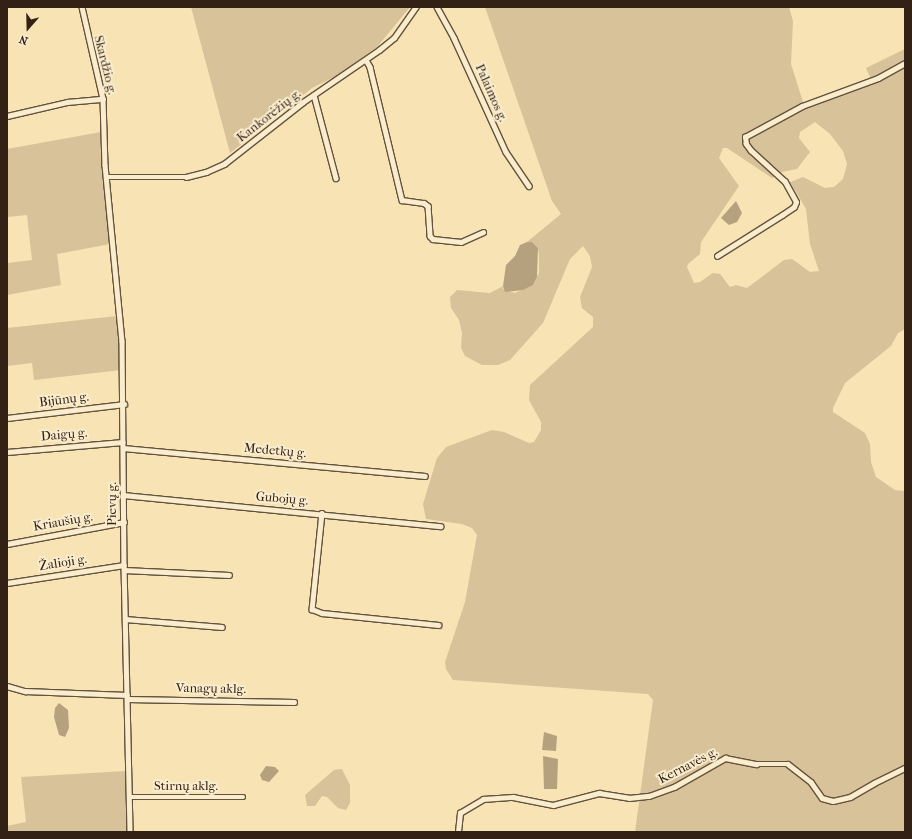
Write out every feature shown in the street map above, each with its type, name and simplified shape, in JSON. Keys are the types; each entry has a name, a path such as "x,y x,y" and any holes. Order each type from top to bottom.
{"street":[{"name":"Skardžio g.","path":"82,7 103,99 106,177"},
{"name":"Kankorėžių g.","path":"106,177 186,177 206,172 224,164 314,95 366,60 394,38 416,7"},
{"name":"Palaimos g.","path":"437,7 454,38 506,152 529,186"},
{"path":"366,60 370,67 402,200 428,206 430,236 433,239 461,242 483,232"},
{"path":"717,256 794,207 796,202 785,182 751,151 746,144 745,137 802,106 878,78 905,63"},
{"path":"314,95 336,178"},
{"path":"7,116 67,102 103,99"},
{"name":"Pievų g.","path":"106,177 122,341 124,404 124,567 130,832"},
{"name":"Bijūnų g.","path":"7,418 124,404"},
{"name":"Daigų g.","path":"7,452 123,442"},
{"name":"Medetkų g.","path":"123,448 425,476"},
{"name":"Gubojų g.","path":"123,495 322,513 440,526"},
{"path":"322,513 312,608 322,613 438,625"},
{"name":"Kriaušių g.","path":"7,544 124,522"},
{"name":"Žalioji g.","path":"7,583 124,567 229,575"},
{"path":"125,619 222,627"},
{"name":"Vanagų aklg.","path":"7,686 25,690 127,697 294,702"},
{"name":"Kernavės g.","path":"458,832 460,813 483,799 513,797 553,805 599,793 629,798 649,796 674,788 725,758 756,764 788,764 811,782 822,798 833,801 850,797 874,782 905,768"},
{"name":"Stirnų aklg.","path":"129,797 242,797"}],"shaded area":[{"path":"191,7 410,7 377,47 336,76 312,88 230,153"},
{"path":"485,7 789,7 793,21 791,64 803,102 808,107 867,84 870,77 866,68 905,49 905,329 898,333 891,346 845,383 833,408 833,412 865,433 870,444 871,462 876,477 895,490 905,491 905,832 635,832 653,700 648,694 453,680 446,669 445,662 465,602 477,535 472,528 462,524 426,519 423,504 437,458 446,447 492,430 504,432 529,443 534,442 541,430 541,422 529,400 530,385 593,327 593,317 582,308 580,297 592,267 590,256 583,246 570,259 543,323 510,360 498,365 482,365 465,356 461,348 462,333 459,320 451,308 450,297 457,290 490,293 503,286 503,289 515,293 533,285 539,273 539,255 538,248 532,242 527,242 561,214 552,201","holes":["815,122 830,134 843,151 847,164 843,179 834,187 825,188 803,177 790,182 806,209 810,244 819,271 810,272 792,259 784,260 747,288 736,285 730,287 720,274 713,273 700,282 694,283 687,267 688,264 700,254 701,242 739,186 719,158 723,148 727,148 772,178 782,172 797,169 810,152 799,138 800,132"]},
{"path":"101,132 110,244 57,254 61,285 7,295 7,263 32,260 27,215 7,217 7,149"},
{"path":"736,201 742,213 737,222 729,225 721,218"},
{"path":"527,242 532,242 538,248 537,277 533,285 523,290 505,292 503,286 506,265 515,256 520,245"},
{"path":"117,316 121,370 34,380 32,363 7,366 7,328"},
{"path":"59,703 68,710 69,728 65,737 59,735 54,717 55,708"},
{"path":"544,732 557,736 556,751 542,750"},
{"path":"543,756 558,759 557,789 544,789"},
{"path":"266,766 275,767 279,771 269,782 262,780 260,775"},
{"path":"342,769 350,785 350,803 346,810 338,808 327,797 322,796 315,806 307,806 305,795 334,770"},
{"path":"127,771 126,832 7,832 7,826 26,822 21,777"}]}
